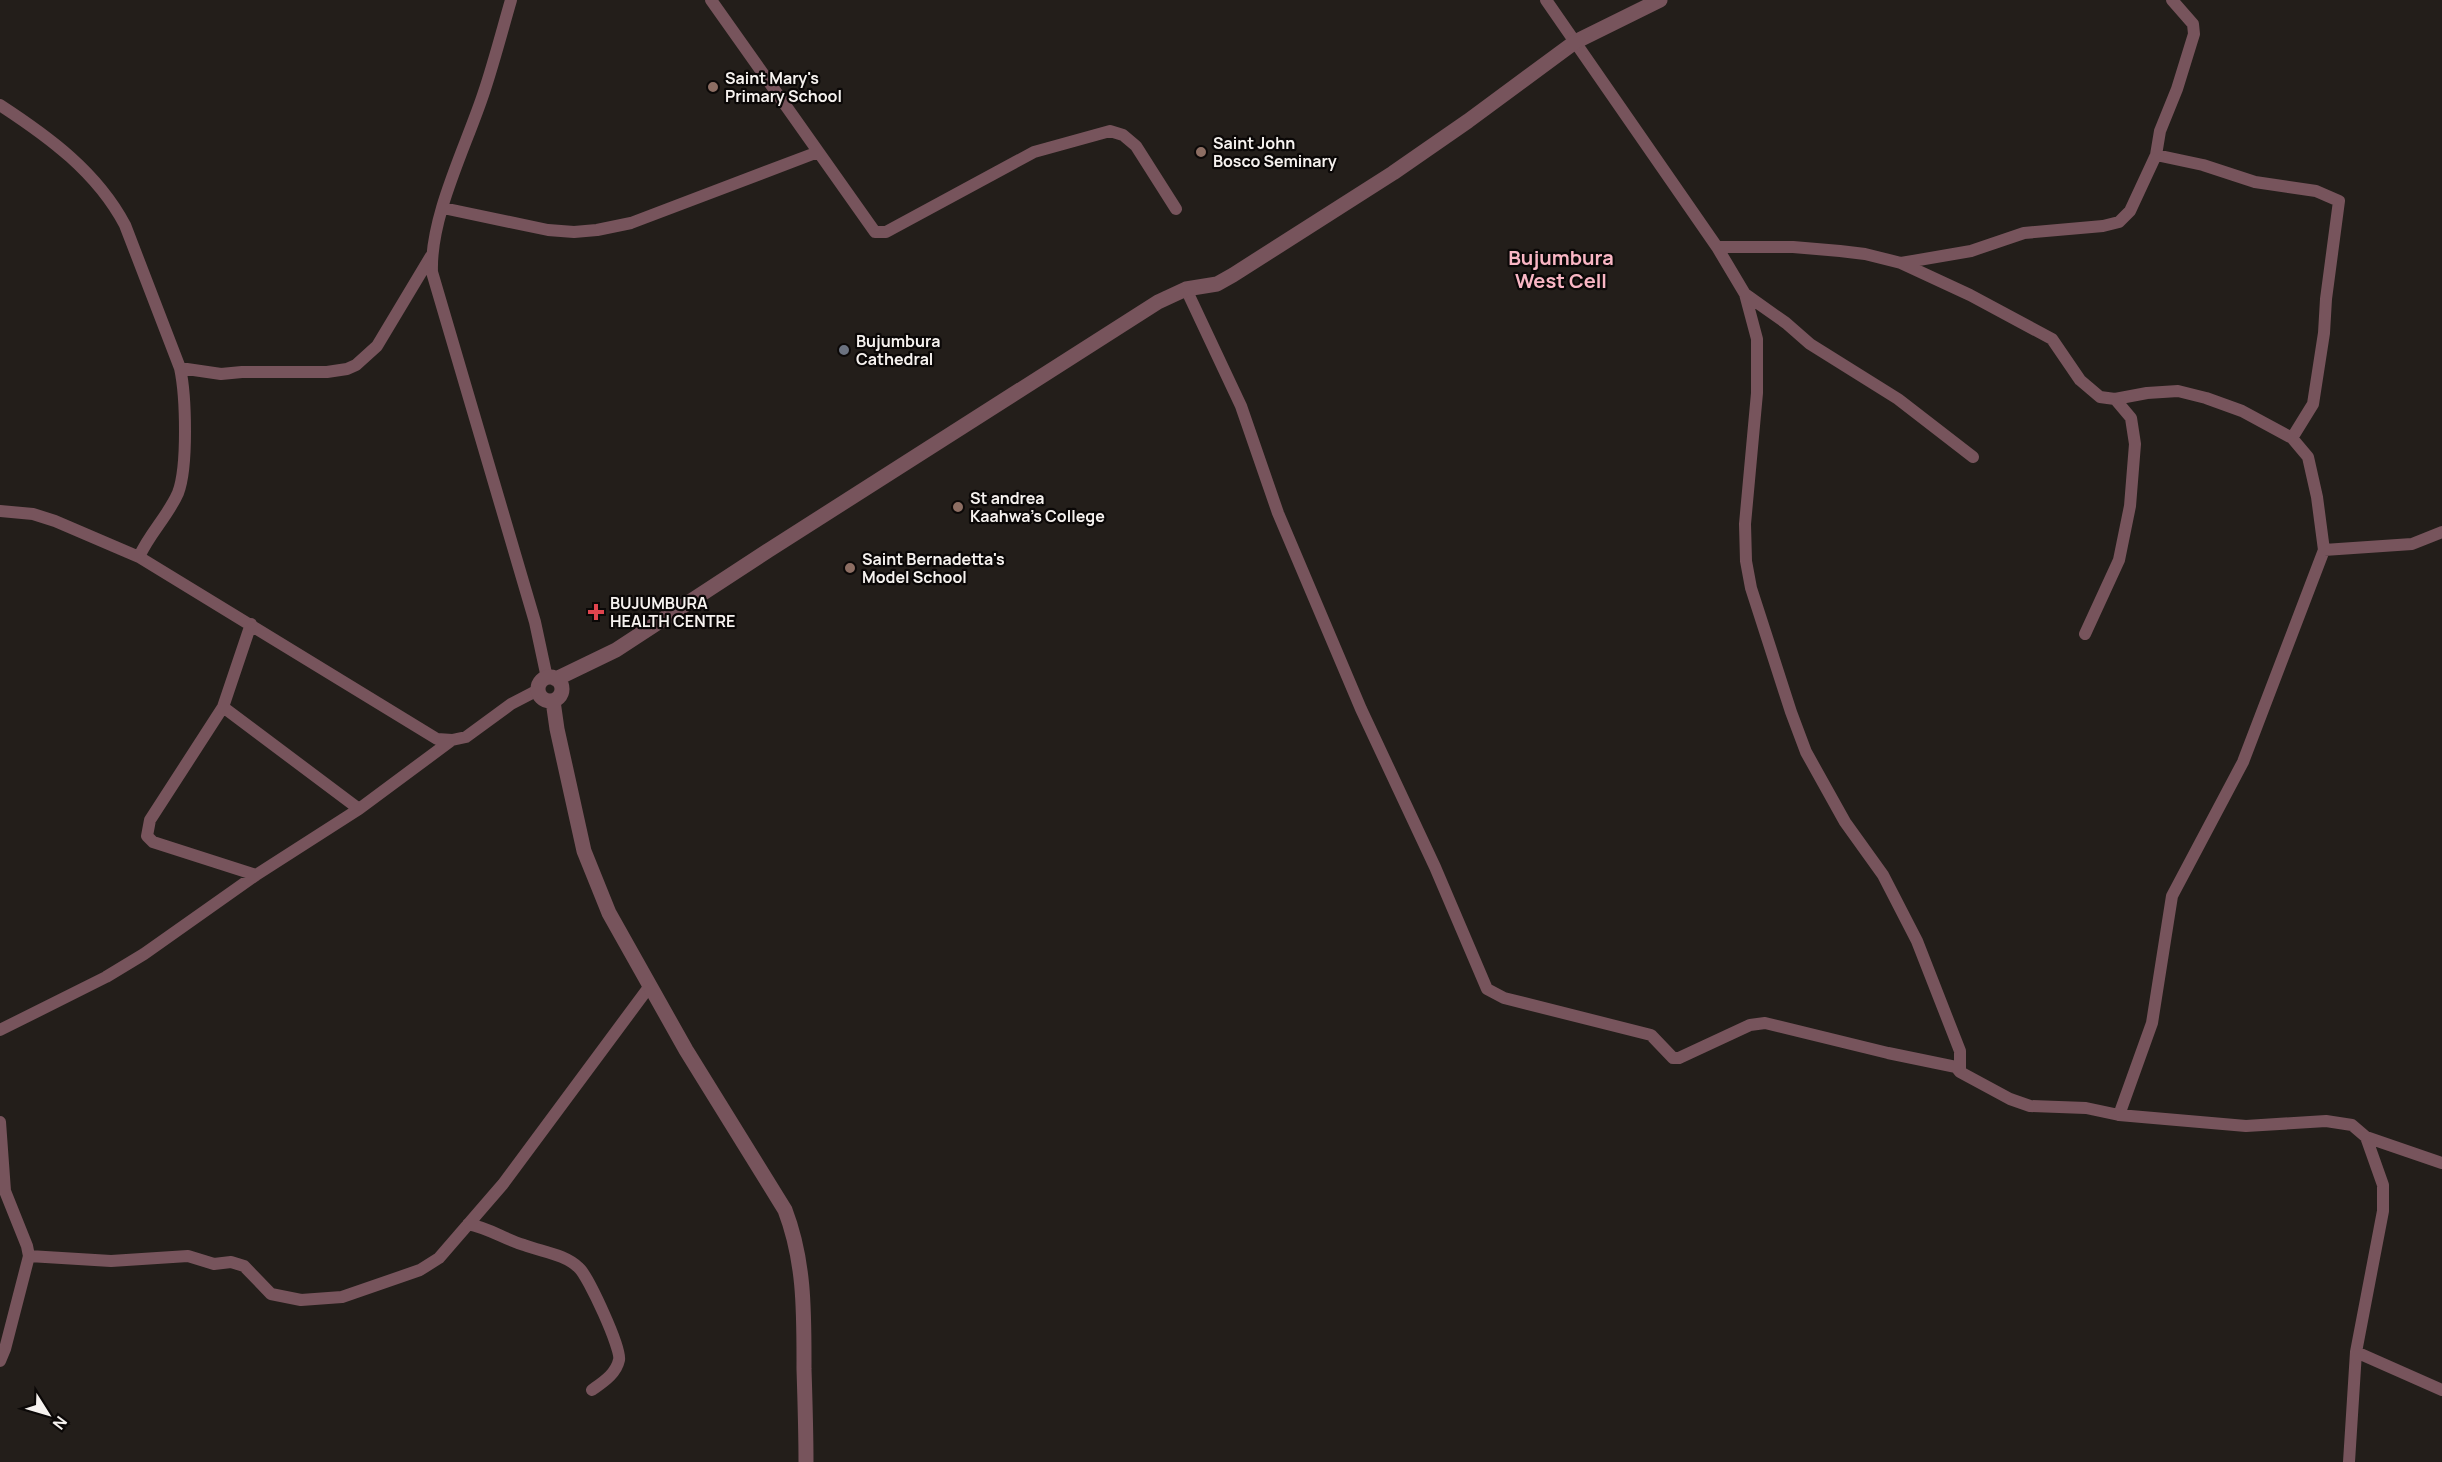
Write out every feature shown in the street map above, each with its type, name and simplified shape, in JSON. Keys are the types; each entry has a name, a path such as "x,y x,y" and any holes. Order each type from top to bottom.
{"street":[{"path":"512,0 484,92 443,208 432,246 432,272 535,622 547,682 545,701 559,698 562,691 561,684 547,682"},
{"path":"711,0 871,227 880,233 886,232 1034,152 1110,131 1123,135 1136,146 1176,209"},
{"path":"1546,0 1717,248 1745,294 1757,339 1757,393 1745,524 1746,561 1751,588 1806,752 1845,822 1883,875 1917,941 1960,1051 1960,1072"},
{"path":"0,511 33,514 55,521 139,557 437,739 452,740 466,736 547,682 616,650 778,543 1158,302 1186,290 1217,284 1233,275 1402,166 1468,121 1575,42 1660,0"},
{"path":"1901,263 1971,250 2024,233 2103,226 2119,222 2130,211 2156,155 2160,130 2177,89 2193,34 2193,24 2172,0"},
{"path":"0,105 61,147 115,205 125,225 180,368 184,391 183,465 180,486 173,501 146,541 139,557"},
{"path":"443,208 548,230 574,232 597,230 632,223 818,152"},
{"path":"2156,155 2203,165 2255,182 2316,191 2339,201 2326,299 2324,333 2313,404 2292,438"},
{"path":"1717,248 1793,247 1865,254 1901,263 1970,295 2052,339 2080,380 2100,397 2115,399 2147,393 2178,391 2206,398 2242,411 2292,438 2308,457 2317,497 2324,550 2243,762 2172,896 2152,1023 2120,1115"},
{"path":"180,368 221,374 327,372 356,365 377,346 432,255"},
{"path":"1186,290 1241,406 1278,513 1362,709 1435,867 1487,989 1504,998 1651,1035 1673,1058 1679,1058 1750,1025 1765,1023 1956,1067 1960,1072 2010,1099 2030,1106 2086,1108 2120,1115 2246,1126 2326,1121 2352,1125 2366,1137 2442,1163"},
{"path":"1745,294 1786,323 1810,344 1898,399 1973,457"},
{"path":"2085,634 2119,560 2130,506 2136,444 2131,418 2115,399"},
{"path":"2324,550 2412,544 2442,532"},
{"path":"250,624 223,707 150,820 147,836 153,842 256,875"},
{"path":"553,701 584,851 609,914 650,987 785,1210 794,1233 800,1261 804,1302 806,1462"},
{"path":"223,707 359,809"},
{"path":"0,1030 106,977 144,954 256,875 359,809 452,740"},
{"path":"29,1256 111,1261 188,1256 214,1264 231,1262 244,1266 272,1294 301,1300 342,1297 420,1269 439,1258 503,1184 650,987"},
{"path":"0,1122 5,1191 29,1256 0,1361"},
{"path":"2349,1462 2356,1352 2383,1211 2383,1185 2366,1137"},
{"path":"468,1224 482,1227 525,1246 556,1255 578,1266 587,1278 620,1352 616,1368 609,1377 592,1390"},
{"path":"2356,1352 2442,1390"}],"place":[{"name":"Saint Mary's Primary School","path":"713,87"},
{"name":"Saint John Bosco Seminary","path":"1201,152"},
{"name":"Bujumbura Cathedral","path":"844,350"},
{"name":"St andrea Kaahwa's College","path":"958,507"},
{"name":"Saint Bernadetta's Model School","path":"850,568"},
{"name":"BUJUMBURA HEALTH CENTRE","path":"596,612"}],"district":[{"name":"Bujumbura West Cell","path":"1561,268"}]}
